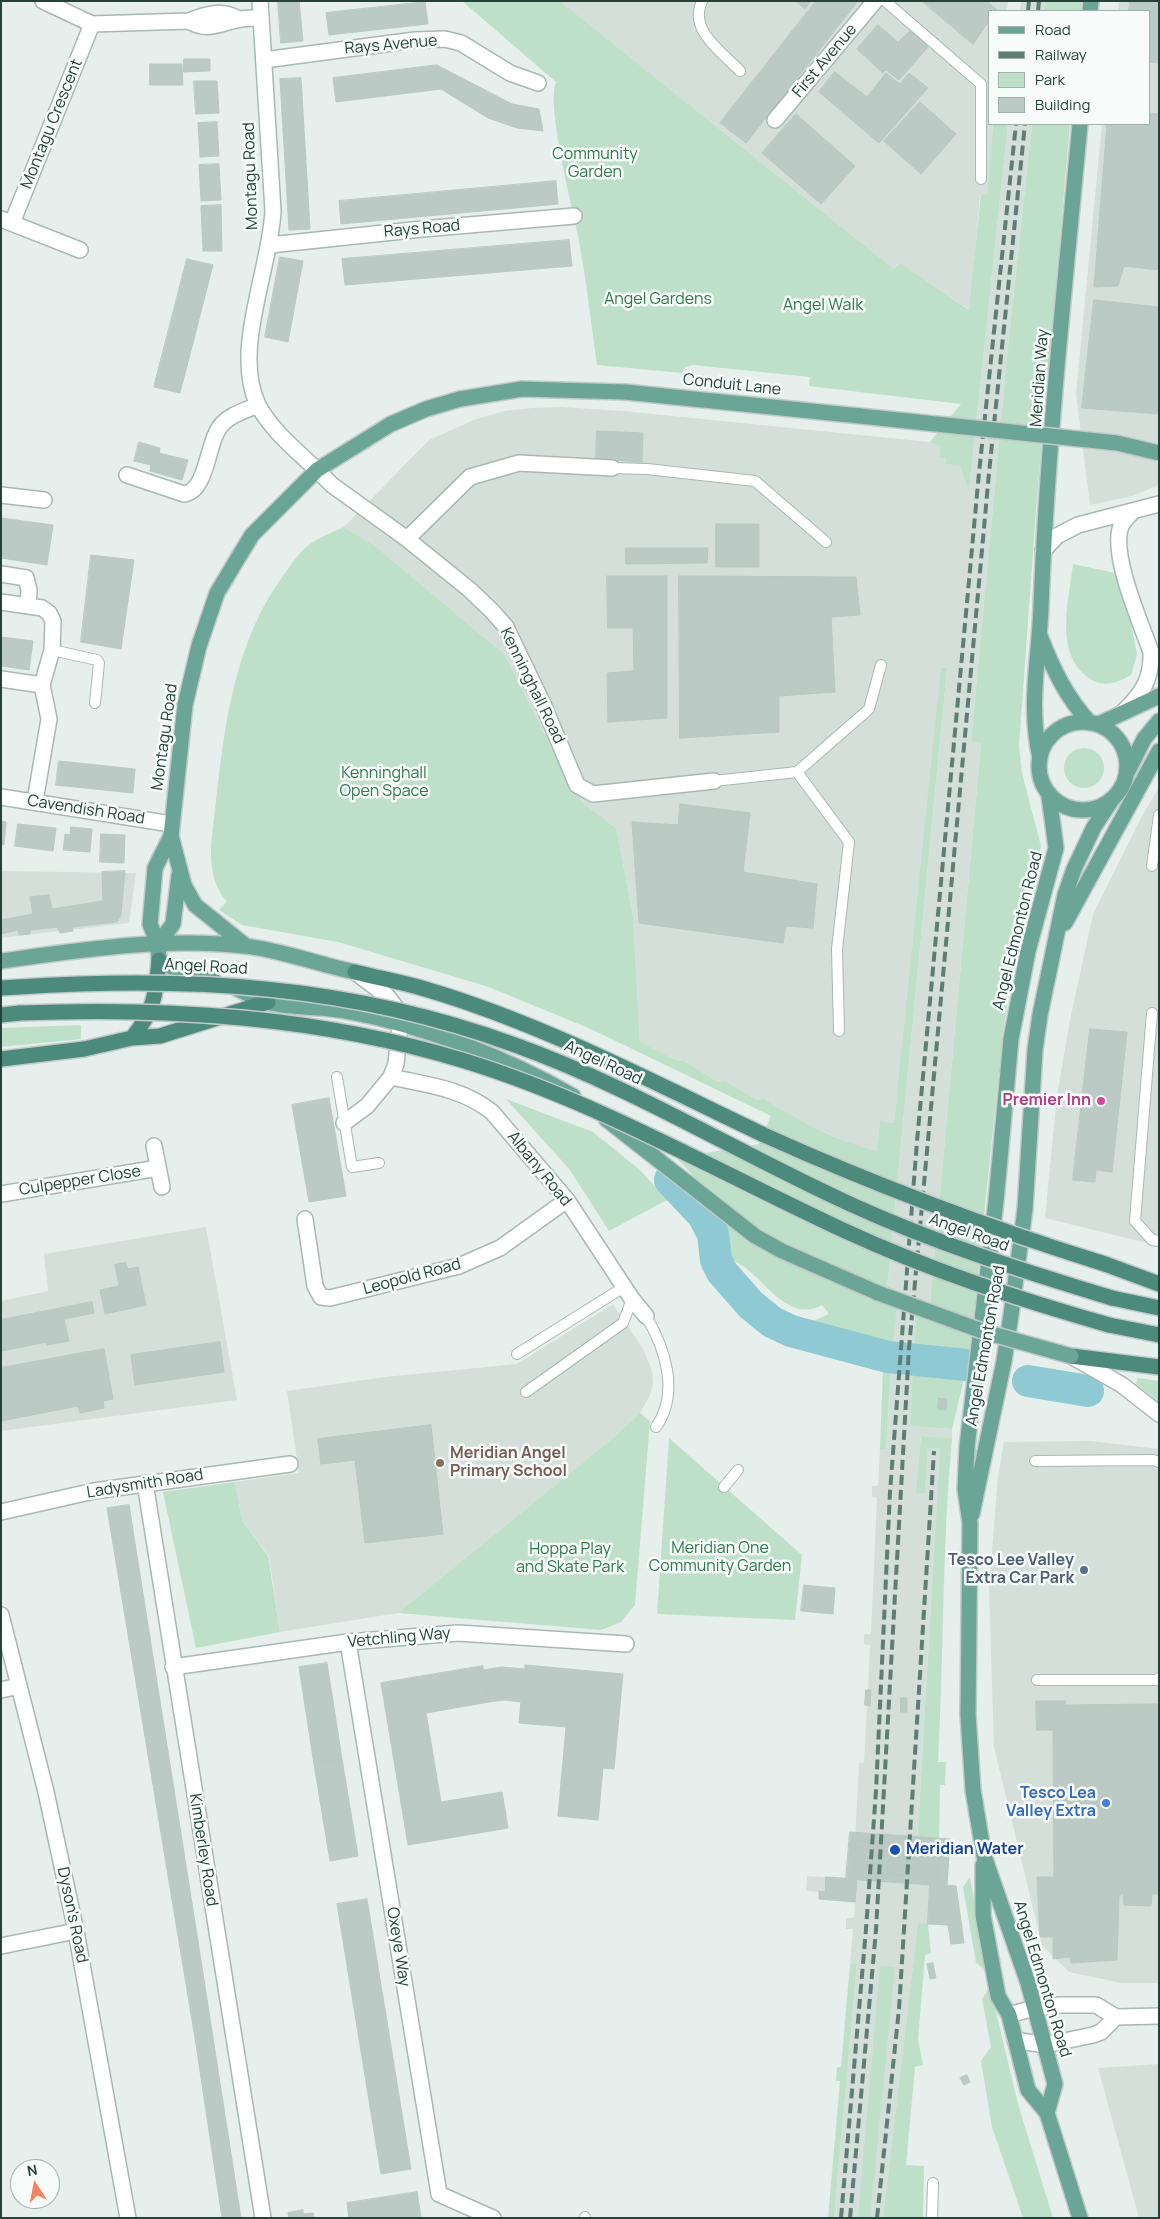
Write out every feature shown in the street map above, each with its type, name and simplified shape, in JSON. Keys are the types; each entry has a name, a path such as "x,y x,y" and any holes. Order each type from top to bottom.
{"highway":[{"path":"132,1038 145,1022 151,1010 156,994 159,960"},
{"path":"355,972 425,989 514,1022 575,1046 851,1174 1159,1284"},
{"name":"Angel Road","path":"1,988 145,982 246,985 314,994 368,1004 465,1028 515,1044 574,1068 851,1204 959,1250 1112,1298 1159,1308"},
{"path":"1,1059 84,1050 132,1038 180,1031 268,1002"},
{"path":"1,1015 122,1011 182,1013 267,1020 407,1045 465,1061 614,1118 843,1230 905,1257 1015,1298 1109,1325 1159,1335"},
{"path":"1071,1356 1096,1365 1159,1368"}],"main road":[{"name":"Meridian Way","path":"1040,758 1034,733 1034,687 1036,656 1040,636 1043,551 1080,125"},
{"name":"Conduit Lane","path":"317,470 391,424 426,409 479,395 522,389 625,392 1116,443 1159,453"},
{"name":"Montagu Road","path":"158,944 150,924 155,868 171,830 185,704 199,646 218,593 252,535 317,470"},
{"name":"Meridian Way","path":"1040,636 1056,675 1076,707 1095,724"},
{"path":"1095,724 1118,716 1159,696"},
{"path":"1126,776 1127,760 1121,744 1111,732 1095,724 1076,722 1058,730 1044,745 1040,758 1039,772 1049,796 1062,805 1075,810 1089,810 1101,806 1113,798 1121,788 1144,739 1159,721"},
{"path":"1059,934 1159,751"},
{"name":"Angel Edmonton Road","path":"1047,2113 1055,2084 1028,1984 984,1856 973,1790 968,1715 970,1523 965,1489 967,1447 996,1201 1012,1032 1028,951 1056,848 1049,796"},
{"name":"Angel Edmonton Road","path":"970,1523 1004,1361 1025,1209 1035,1050 1040,1014 1066,895 1074,869 1094,827 1113,798"},
{"name":"Montagu Road","path":"158,944 173,924 180,869 171,830"},
{"path":"180,869 184,886 195,906 246,946"},
{"path":"1,960 103,948 194,942 246,946 355,972"},
{"path":"158,944 159,960 177,970 228,985 268,1002 350,1011 400,1024 462,1045 538,1076 589,1105 726,1216 755,1236 782,1251 896,1300 984,1332 1071,1356"},
{"name":"Angel Edmonton Road","path":"984,1856 982,1889 988,1942 998,1996 1009,2015 1028,2090 1047,2113 1080,2218"}],"street":[{"path":"43,1 92,24 196,18 199,27 261,18"},
{"name":"Montagu Road","path":"260,1 273,211 270,245 248,357 249,381 258,405 280,433 317,470"},
{"name":"First Avenue","path":"775,120 875,1"},
{"name":"Montagu Crescent","path":"80,250 7,221 92,24"},
{"name":"Rays Avenue","path":"264,60 414,40 445,40 461,43 510,73 538,83"},
{"name":"Rays Road","path":"270,245 574,216"},
{"path":"127,475 184,494 190,494 200,482 212,440 219,428 233,415 258,405"},
{"path":"406,539 470,477 519,464 612,468"},
{"name":"Kenninghall Road","path":"317,470 332,485 406,539 470,590 506,627 544,704 577,785 593,794 714,781"},
{"path":"1,495 44,500"},
{"path":"1043,551 1057,536 1078,525 1159,504"},
{"path":"1118,716 1143,692 1149,680 1151,662 1151,652 1122,569 1120,543 1122,526 1133,510"},
{"path":"1,574 26,578 29,590 28,606"},
{"path":"1,602 42,608 49,613 52,621 52,650 42,685 49,719 35,802"},
{"path":"1,679 42,685"},
{"name":"Cavendish Road","path":"1,797 35,802 171,830"},
{"path":"344,1123 367,1106 391,1076 396,1064 400,1024 397,1009 387,996 355,972"},
{"name":"Albany Road","path":"391,1076 463,1094 478,1101 498,1119 567,1200 628,1293 646,1316"},
{"name":"Culpepper Close","path":"154,1146 162,1187"},
{"name":"Culpepper Close","path":"1,1194 158,1168"},
{"name":"Leopold Road","path":"305,1219 315,1286 321,1297 330,1298 459,1266 500,1248 567,1200"},
{"path":"1096,1365 1159,1414"},
{"name":"Ladysmith Road","path":"1,1512 94,1490 290,1464"},
{"name":"Kimberley Road","path":"145,1483 173,1667 263,2218"},
{"name":"Dyson's Road","path":"1,1615 46,1792 76,1931 128,2218"},
{"name":"Vetchling Way","path":"173,1667 348,1642 458,1633 626,1644"},
{"name":"Oxeye Way","path":"348,1642 439,2194 493,2218"},
{"path":"1,1690 19,1686"},
{"path":"1,1946 76,1931"},
{"path":"1009,2015 1034,2008 1059,2005 1096,2006 1116,2017 1159,2016"},
{"path":"1015,2040 1045,2045 1101,2032 1116,2017"}],"lane":[{"path":"702,1 698,20 703,33 740,71"},
{"path":"885,1 982,84 981,179"},
{"path":"612,468 647,469 755,480 826,542"},
{"path":"52,650 97,660 99,663 95,703"},
{"path":"714,781 797,772 869,709 881,665"},
{"path":"797,772 850,842 838,949 839,1031"},
{"path":"1152,866 1159,815"},
{"path":"1152,1013 1135,1221 1152,1240 1159,1241"},
{"path":"337,1078 352,1167 378,1163"},
{"path":"517,1354 628,1293"},
{"path":"526,1392 624,1323 628,1293"},
{"path":"646,1316 655,1331 664,1358 668,1384 667,1402 656,1427"},
{"path":"1035,1461 1154,1460 1159,1462"},
{"path":"724,1487 738,1470"},
{"path":"1037,1680 1156,1680 1159,1678"},
{"path":"932,2218 933,2183"}],"shaded area":[{"path":"560,1 1008,1 1007,10 988,10 988,125 993,125 987,196 980,195 970,310 899,263 894,269"},
{"path":"1021,1 1046,1 1044,10 1020,10"},
{"path":"1119,1 1159,1 1159,485 1132,496 1090,505 1076,394 1102,125 1150,125 1150,10 1118,10"},
{"path":"1008,125 1032,125 1009,337 971,741 981,742 930,1303 918,1303 910,1426 952,1429 952,1438 921,1436 917,1493 925,1493 928,1447 940,1448 917,1844 937,1885 956,1886 964,1943 951,1944 948,1925 918,1924 883,2218 834,2218 857,1964 850,1964 853,1929 846,1929 846,1918 854,1918 855,1902 819,1899 819,1892 806,1891 807,1876 853,1879 859,1763 864,1762 867,1706 865,1705 866,1690 868,1690 870,1645 864,1644 864,1634 871,1634 877,1498 872,1497 872,1486 878,1486 880,1449 886,1448 896,1301 886,1300 947,669 894,1123 880,1122 877,1151 853,1145 791,1117 764,1099 757,1100 725,1081 718,1082 684,1061 678,1061 640,1042 633,916 616,828 582,802 560,765 505,655 374,545 344,527 429,440 474,420 504,411 532,408 561,407 623,411 930,442 940,446 946,458 959,465 969,489"},
{"path":"1159,788 1159,1246 1045,1218 1057,1095 1070,1020 1093,914 1143,814"},
{"path":"1,871 136,873 129,923 1,938"},
{"path":"206,1227 237,1400 1,1431 1,1301 48,1291 44,1254"},
{"name":"Meridian Angel Primary School","path":"613,1304 643,1349 652,1371 653,1384 650,1395 640,1413 613,1438 398,1613 280,1632 269,1556 242,1520 235,1482 299,1473 287,1391 385,1377 517,1364"},
{"path":"1091,1441 1159,1449 1159,1983 1121,1983 1069,1972 1042,1945 994,1747 989,1588 998,1477 1004,1442"},
{"path":"1159,2064 1159,2218 1139,2218 1098,2068"}],"green space":[{"name":"Angel Walk","path":"462,1 560,1 894,269 900,263 969,310 981,194 987,195 993,125 1008,125 969,490 959,465 945,464 946,458 940,457 940,446 930,442 961,404 809,386 810,377 693,365 685,367 682,373 597,365 581,252 557,133 554,112 556,82"},
{"path":"1046,1 1082,1 1081,10 1044,10"},
{"path":"1032,125 1070,125 1037,497 1019,746 1022,773 1041,846 1011,981 1003,1032 970,1352 914,1348 918,1302 930,1303 981,743 971,741 1009,337"},
{"name":"Kenninghall Open Space","path":"344,527 374,545 505,655 560,765 582,802 616,828 633,916 640,1042 678,1061 684,1061 718,1082 725,1081 757,1100 764,1099 818,1130 847,1142 877,1151 880,1121 894,1123 941,668 947,668 886,1299 897,1301 893,1346 799,1322 811,1322 829,1314 822,1305 810,1309 799,1309 789,1305 743,1266 729,1259 723,1227 713,1203 698,1181 676,1158 759,1144 771,1116 593,1030 489,987 338,942 242,925 219,910 227,902 216,883 211,847 219,776 230,706 249,638 264,606 302,551 322,537"},
{"path":"1073,564 1115,573 1129,612 1137,655 1131,675 1114,683 1102,684 1085,675 1076,664 1070,652 1066,623"},
{"path":"1088,748 1095,751 1101,757 1104,768 1103,776 1095,785 1088,788 1080,788 1073,785 1065,776 1064,764 1067,757 1076,749"},
{"path":"81,1025 81,1039 1,1047 1,1028"},
{"path":"506,1099 593,1132 640,1170 667,1200 609,1231 570,1170"},
{"path":"883,1367 891,1370 886,1449 880,1449"},
{"path":"913,1371 965,1375 952,1429 910,1426"},
{"path":"1138,1378 1159,1381 1159,1402 1136,1384"},
{"name":"Hoppa Play and Skate Park","path":"640,1413 650,1421 635,1605 621,1622 601,1630 398,1613 613,1438"},
{"path":"921,1436 952,1438 946,1519 938,1762 946,1762 945,1785 940,1785 939,1846 917,1845 940,1448 928,1448 925,1493 916,1493"},
{"name":"Meridian One Community Garden","path":"669,1438 802,1555 795,1620 657,1614"},
{"path":"235,1482 242,1520 268,1556 280,1632 196,1648 163,1492"},
{"path":"970,1877 987,1971 976,1963 963,1887"},
{"path":"918,1923 928,1924 931,1953 925,1955 918,2039 923,2065 915,2067 906,2165 924,2166 923,2218 883,2218"},
{"path":"850,1964 857,1964 834,2218 828,2218 840,2081 836,2081 837,2067 841,2067"},
{"path":"880,1966 895,1967 870,2218 858,2218"},
{"path":"990,1987 1018,2104 1053,2218 1023,2218 992,2127 981,2061 991,2047 982,1999"}],"building":[{"path":"278,1 299,1 303,41 281,43"},
{"path":"796,1 811,1 805,9"},
{"path":"816,1 858,1 746,143 720,123"},
{"path":"922,1 987,1 997,10 988,10 988,22 973,44"},
{"path":"1130,1 1159,1 1159,63 1150,62 1150,10 1129,10"},
{"path":"425,2 428,24 329,35 326,13"},
{"path":"878,25 898,42 911,30 928,47 899,80 886,70 883,73 857,49"},
{"path":"184,59 210,59 210,71 184,72"},
{"path":"150,64 182,64 183,85 150,85"},
{"path":"437,65 512,104 539,109 543,131 517,128 488,118 441,89 336,102 333,78"},
{"path":"835,72 867,97 886,73 900,84 909,73 928,88 879,143 819,92"},
{"path":"301,78 310,229 289,230 280,79"},
{"path":"194,81 217,81 219,113 196,114"},
{"path":"920,102 956,134 921,174 884,141"},
{"path":"1150,113 1159,114 1159,270 1124,266 1118,286 1094,287 1107,125 1150,125"},
{"path":"796,114 855,166 821,204 762,153"},
{"path":"217,122 219,156 200,157 198,123"},
{"path":"219,164 221,200 201,201 199,165"},
{"path":"556,181 558,204 341,224 339,201"},
{"path":"221,205 222,251 203,251 201,206"},
{"path":"569,240 572,266 345,285 342,259"},
{"path":"280,257 303,261 288,342 265,337"},
{"path":"187,259 213,265 180,393 154,387"},
{"path":"1094,300 1159,307 1159,414 1082,408"},
{"path":"597,431 643,433 642,462 596,459"},
{"path":"139,442 160,448 159,453 188,460 182,480 150,471 151,465 134,461"},
{"path":"1,518 53,525 47,565 1,558"},
{"path":"716,524 759,524 759,567 716,567"},
{"path":"626,548 708,548 707,563 626,564"},
{"path":"91,555 134,560 121,649 81,642"},
{"path":"607,576 667,576 667,718 608,722 607,673 634,671 633,628 608,628"},
{"path":"679,576 856,577 860,615 831,617 835,692 779,696 779,732 680,738"},
{"path":"1,637 33,641 29,670 1,666"},
{"path":"59,761 135,769 133,793 56,785"},
{"path":"680,804 750,813 743,872 817,884 813,928 786,926 783,943 639,923 632,822 678,825"},
{"path":"1,821 6,822 4,845 1,844"},
{"path":"18,824 56,828 53,851 15,846"},
{"path":"71,827 92,829 90,852 63,850 65,834 70,835"},
{"path":"101,834 125,835 124,863 100,862"},
{"path":"125,871 121,915 117,922 72,927 73,931 60,933 57,927 30,930 30,934 19,935 18,930 1,934 1,920 33,914 30,897 49,895 52,909 103,901 102,872"},
{"name":"Premier Inn","path":"1090,1029 1127,1032 1112,1172 1096,1170 1095,1182 1073,1180"},
{"path":"329,1098 346,1196 309,1202 292,1105"},
{"path":"126,1263 128,1269 138,1267 146,1305 105,1314 100,1290 119,1286 115,1265"},
{"path":"92,1302 94,1313 64,1319 69,1341 47,1345 47,1342 1,1351 1,1320"},
{"path":"220,1342 224,1372 135,1385 131,1355"},
{"path":"104,1349 113,1399 103,1401 104,1408 80,1413 78,1406 1,1421 1,1368"},
{"path":"939,1398 947,1399 946,1410 938,1409"},
{"path":"431,1425 443,1534 365,1543 355,1460 321,1464 318,1439"},
{"path":"129,1505 241,2218 222,2218 196,2044 107,1508"},
{"path":"804,1585 835,1588 833,1614 801,1611"},
{"path":"327,1663 342,1759 314,1764 299,1667"},
{"path":"525,1665 623,1674 614,1769 603,1768 598,1820 558,1816 566,1727 519,1723 521,1702 504,1700 489,1702 483,1670 501,1667 525,1669"},
{"path":"483,1666 489,1702 426,1713 441,1802 502,1792 508,1828 408,1845 381,1683"},
{"path":"866,1690 871,1690 870,1706 865,1705"},
{"path":"901,1698 907,1698 907,1712 901,1712"},
{"name":"Tesco Lea Valley Extra","path":"1036,1701 1066,1701 1065,1705 1159,1704 1159,1894 1152,1894 1151,1906 1124,1905 1123,1893 1119,1896 1117,1960 1071,1963 1070,1957 1053,1959 1053,1937 1040,1937 1037,1877 1054,1877 1053,1730 1037,1730"},
{"path":"342,1759 358,1856 330,1861 314,1764"},
{"path":"850,1832 950,1839 947,1886 846,1879","holes":["856,1841 939,1846 938,1877 854,1872"]},
{"path":"856,1841 939,1846 938,1877 854,1872"},
{"path":"826,1877 857,1879 855,1902 819,1899 819,1891 825,1892"},
{"path":"930,1884 956,1886 964,1943 951,1944 948,1925 928,1924"},
{"path":"367,1899 411,2169 381,2174 337,1904"},
{"path":"933,1963 936,1978 930,1979 927,1964"},
{"path":"967,2075 970,2082 964,2085 960,2078"},
{"path":"417,2192 421,2217 423,2218 349,2218 347,2203"},
{"path":"303,2210 303,2214 313,2213 314,2218 289,2218 288,2213"}],"waterway":[{"path":"670,1180 703,1215 713,1234 716,1260 722,1272 751,1305 772,1322 791,1331 888,1357 966,1365"},
{"path":"1028,1381 1088,1391"}],"railway":[{"path":"1028,10 1029,1"},
{"path":"1038,10 1039,1"},
{"path":"841,2218 876,1791 890,1492 917,1141 979,473 1016,125"},
{"path":"850,2218 876,1930 909,1348 989,473 1025,125"},
{"path":"877,2218 899,2009 934,1451"}],"place":[{"name":"Premier Inn","path":"1101,1101"},
{"name":"Meridian Angel Primary School","path":"440,1463"},
{"name":"Tesco Lee Valley Extra Car Park","path":"1084,1570"},
{"name":"Tesco Lea Valley Extra","path":"1106,1803"},
{"name":"Meridian Water","path":"895,1850"}],"park label":[{"name":"Community Garden","path":"595,164"},
{"name":"Angel Gardens","path":"658,300"}]}
